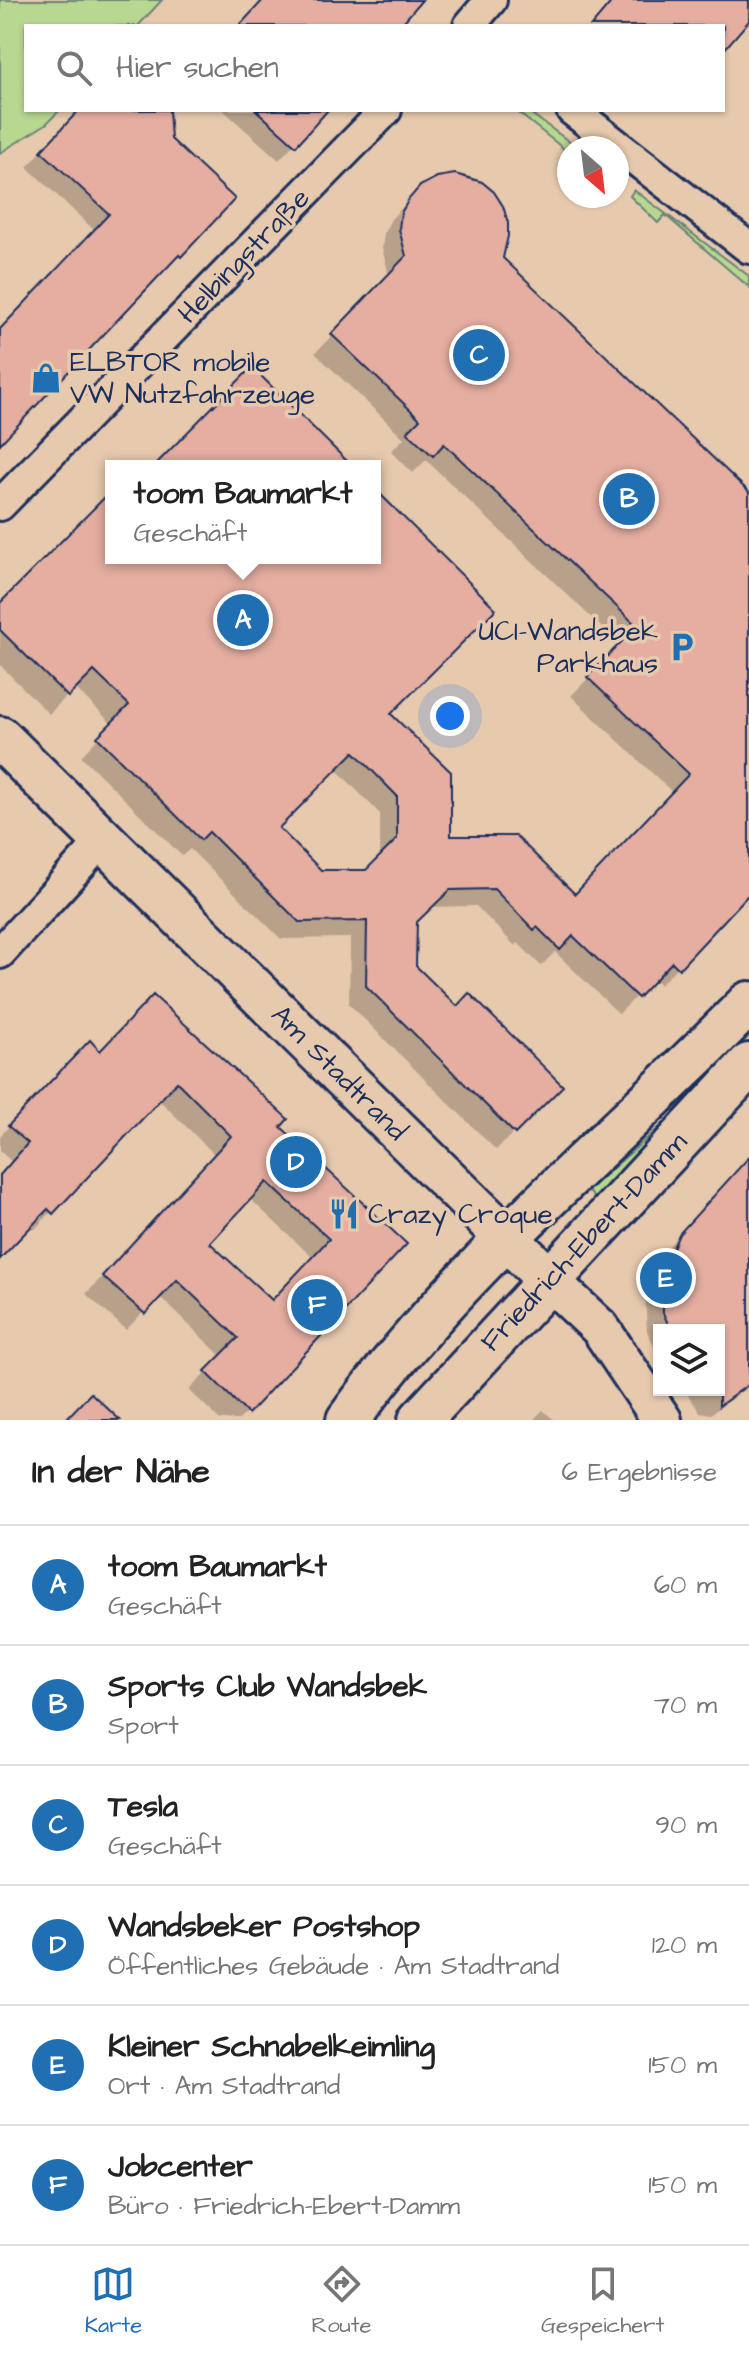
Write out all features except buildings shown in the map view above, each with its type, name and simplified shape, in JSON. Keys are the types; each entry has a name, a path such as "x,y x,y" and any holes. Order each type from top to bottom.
{"main road":[{"name":"Am Stadtrand","path":"0,738 549,1280"},
{"name":"Friedrich-Ebert-Damm","path":"348,1420 414,1337 506,1239 749,1003"},
{"name":"Friedrich-Ebert-Damm","path":"420,1420 749,1065"}],"street":[{"path":"471,24 491,0"},
{"name":"Helbingstraße","path":"0,505 384,112"},
{"path":"575,112 749,248"},
{"path":"0,953 103,840"},
{"name":"Am Stadtrand","path":"549,1280 600,1328 662,1420"}],"green space":[{"path":"0,0 162,0 140,24 24,24 24,112 58,112 46,124 0,153"},
{"path":"518,112 529,112 562,136 557,136 557,143"},
{"path":"634,190 749,276 749,287 665,215 658,223 630,196"},
{"path":"671,1120 598,1203 588,1190"}],"place":[{"name":"Tesla","path":"479,355"},
{"name":"ELBTOR mobile VW Nutzfahrzeuge","path":"46,378"},
{"name":"Sports Club Wandsbek","path":"629,499"},
{"name":"toom Baumarkt","path":"243,620"},
{"name":"UCI-Wandsbek Parkhaus","path":"682,647"},
{"name":"Wandsbeker Postshop","path":"296,1162"},
{"name":"Crazy Croque","path":"344,1214"},
{"name":"Kleiner Schnabelkeimling","path":"666,1278"},
{"name":"Jobcenter","path":"317,1305"}]}
